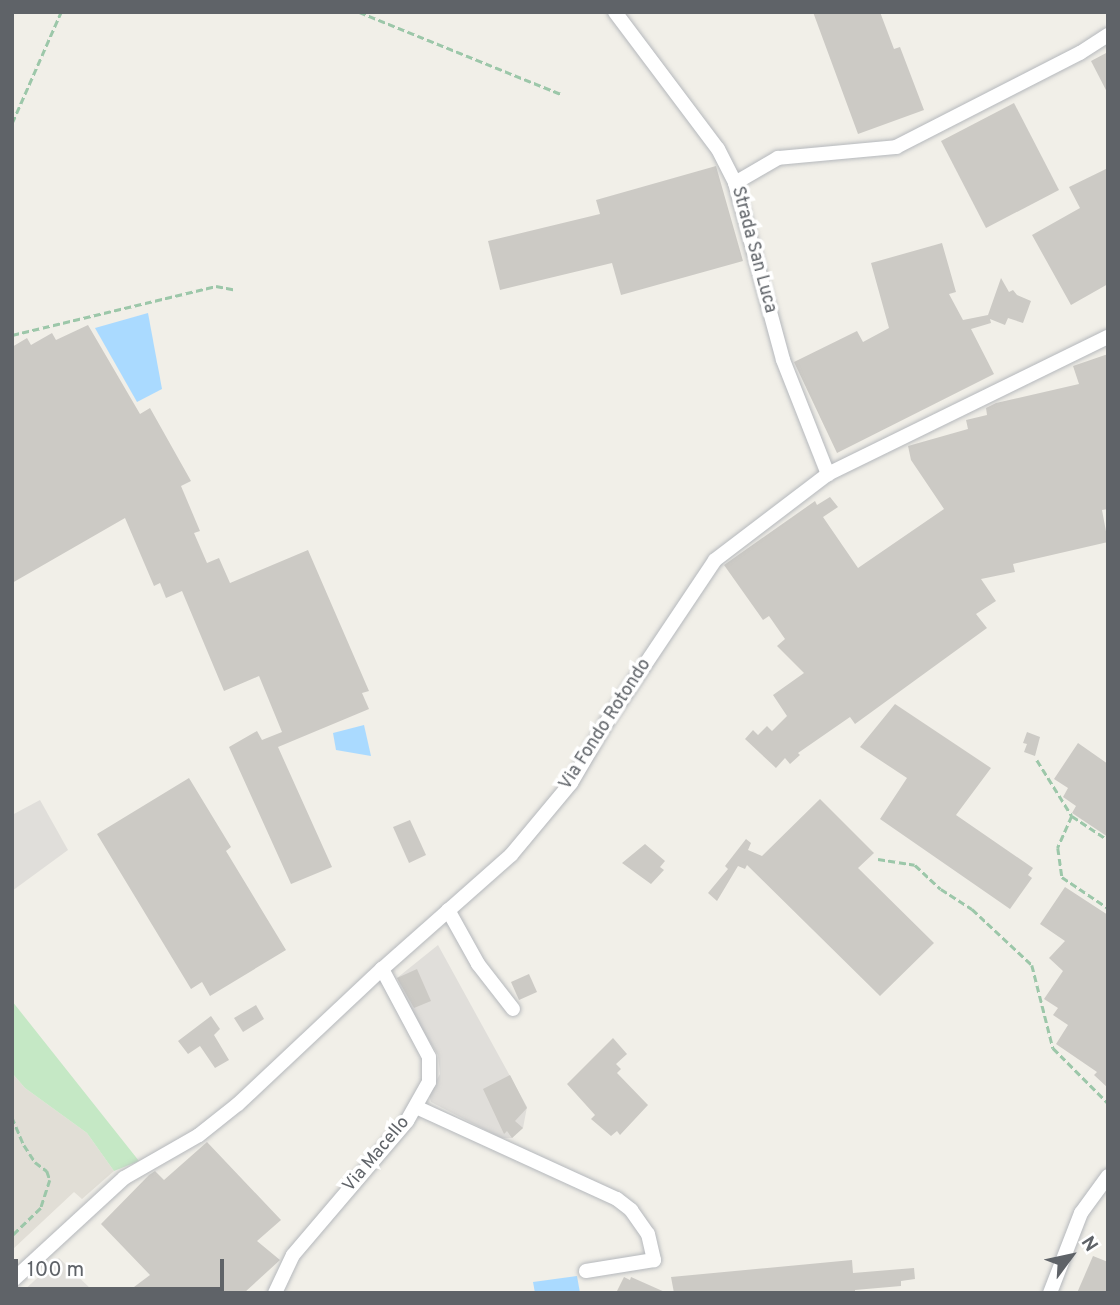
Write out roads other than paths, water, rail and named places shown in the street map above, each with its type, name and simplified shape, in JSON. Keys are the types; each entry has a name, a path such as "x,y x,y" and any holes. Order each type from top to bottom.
{"street":[{"name":"Strada San Luca","path":"615,12 718,149 735,183 783,360 828,474"},
{"path":"735,183 778,158 896,147 1108,36"},
{"name":"Via Fondo Rotondo","path":"12,1281 124,1178 199,1135 238,1104 382,969 511,855 571,783 608,720 715,560 828,474 1108,337"},
{"path":"448,911 478,964 513,1009"},
{"name":"Via Macello","path":"275,1293 297,1250 416,1107 429,1082 430,1061 382,969"},
{"path":"416,1107 617,1199 631,1210 648,1234 654,1260 586,1271"},
{"path":"1050,1293 1081,1213 1108,1176"}],"water":[{"path":"148,313 162,389 137,402 95,328"},
{"path":"364,725 371,756 336,750 333,733"},
{"path":"577,1276 580,1293 535,1293 533,1282"}]}
